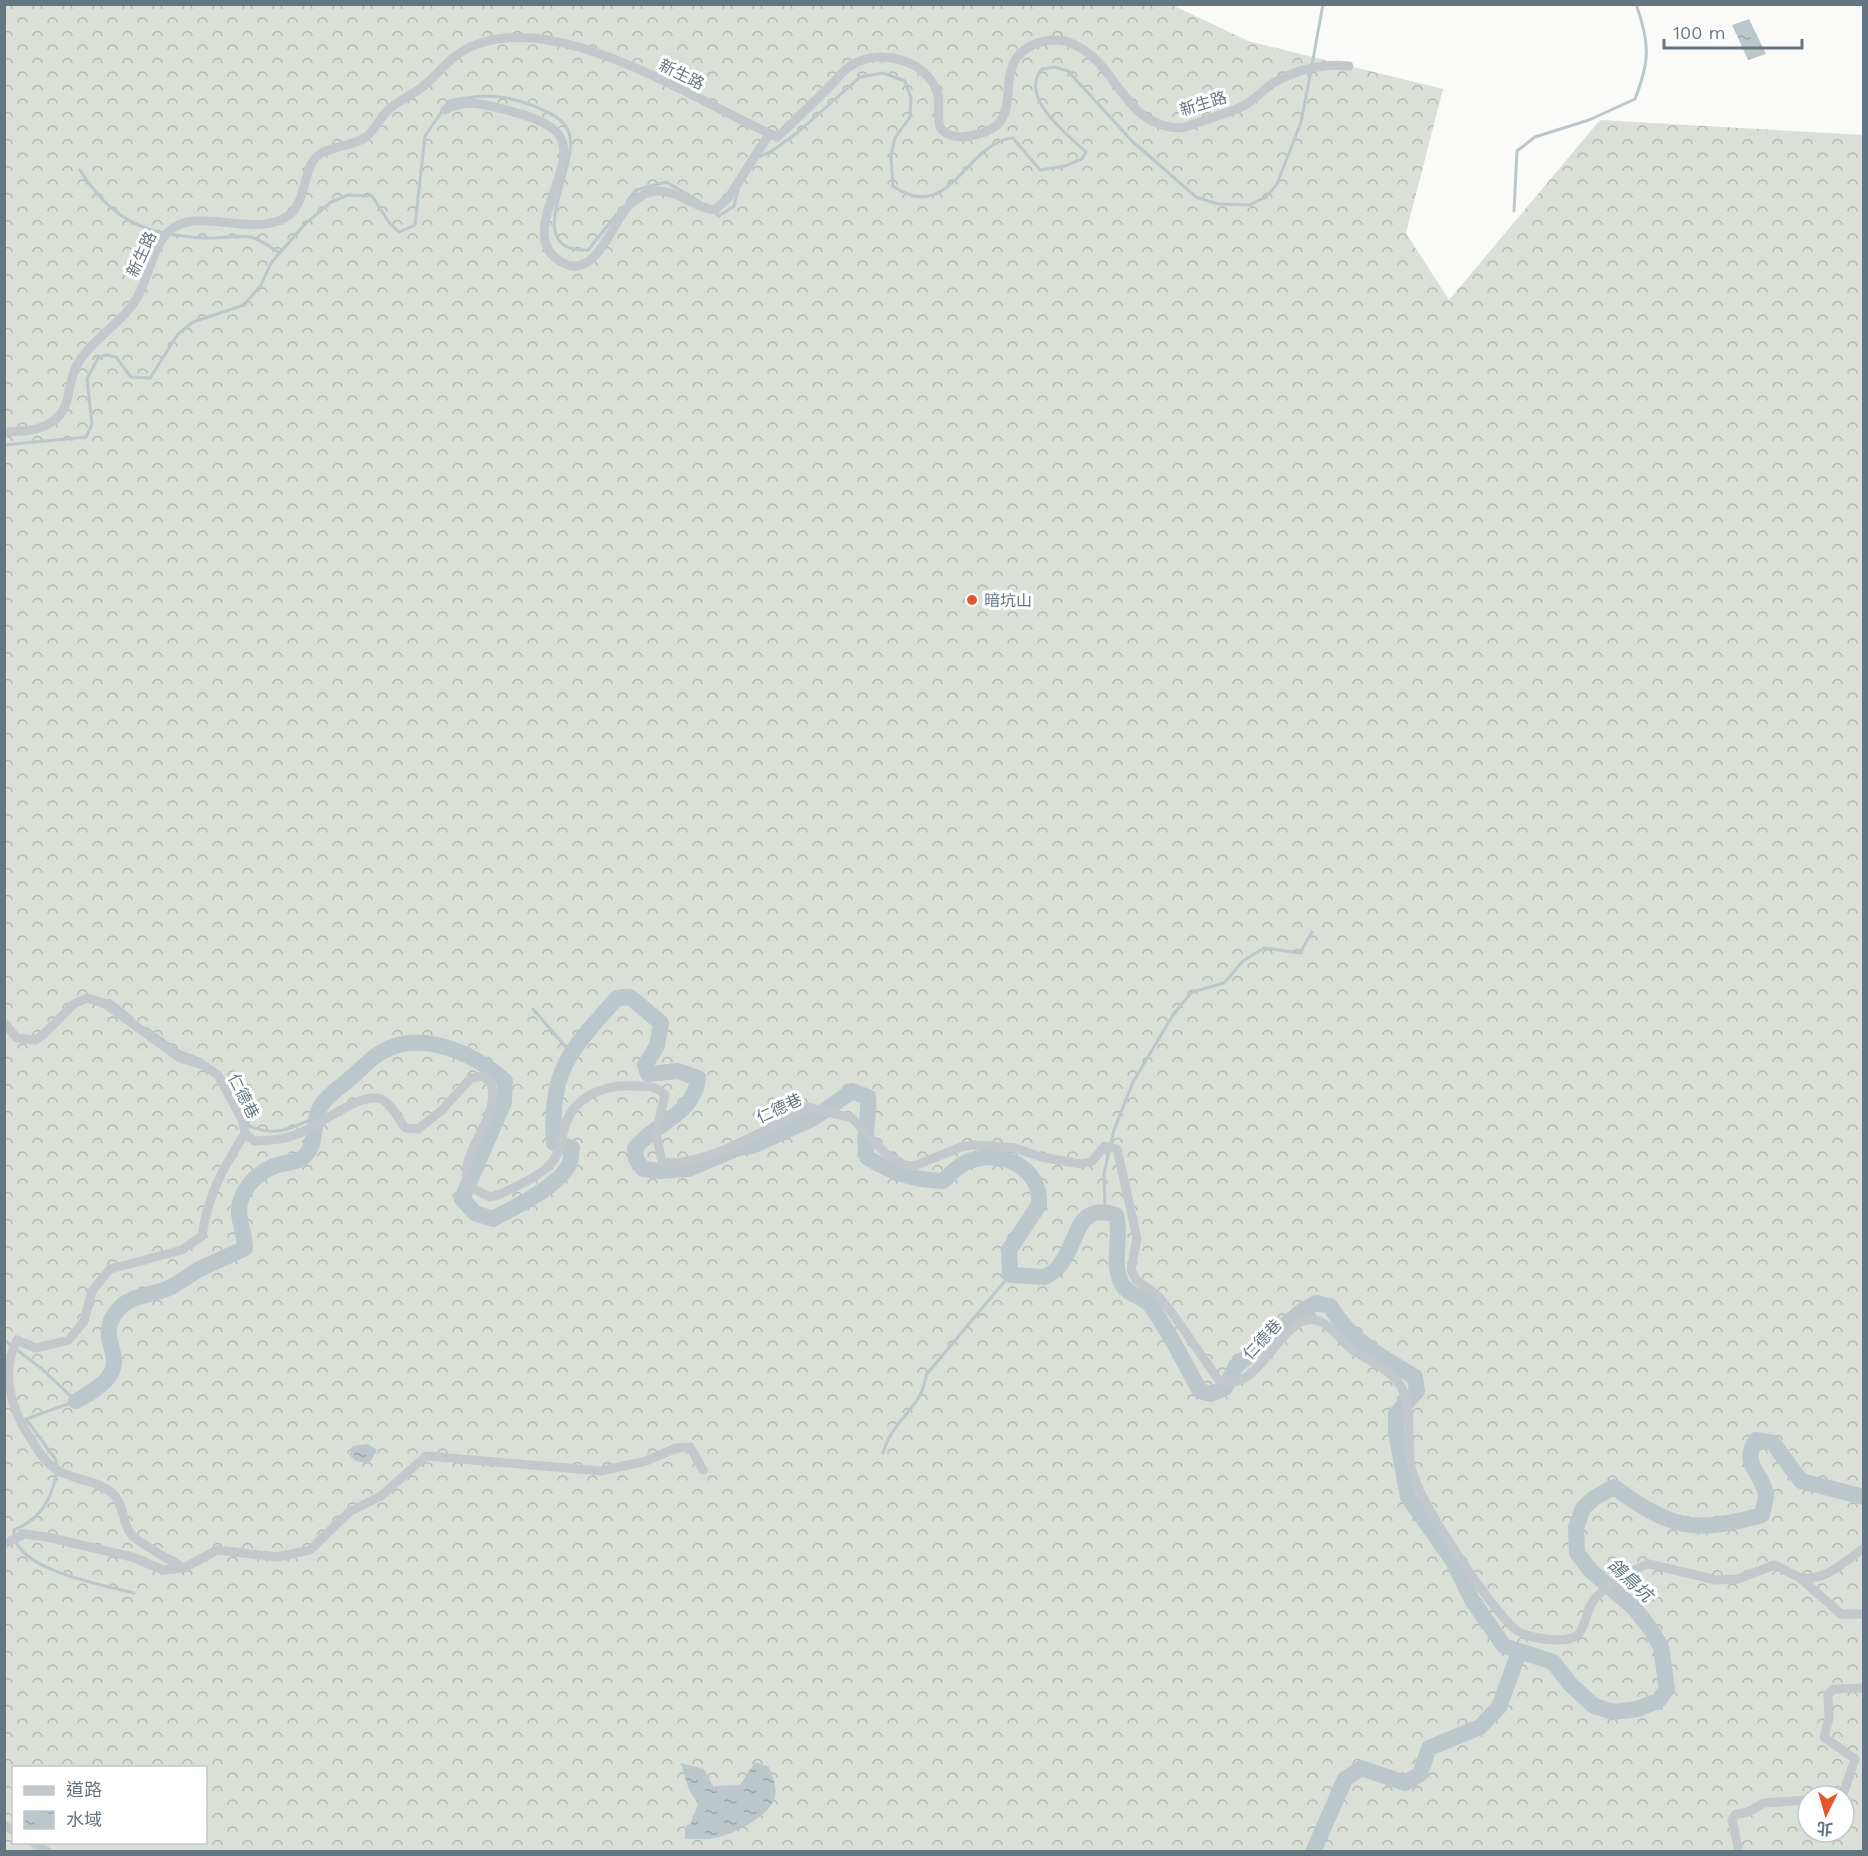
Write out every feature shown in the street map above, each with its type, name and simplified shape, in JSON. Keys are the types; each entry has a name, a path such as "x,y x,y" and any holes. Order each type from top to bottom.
{"street":[{"name":"新生路","path":"4,432 42,429 63,413 75,369 99,339 124,316 139,295 169,231 188,221 259,225 288,216 297,204 310,165 318,155 366,137 390,108 423,87 443,65 470,47 495,40 525,38 599,52 679,87 733,118 777,137 852,64 870,59 908,60 920,68 938,93 940,126 947,134 965,137 980,134 997,124 1005,111 1008,76 1017,58 1031,46 1045,40 1066,41 1086,50 1104,66 1139,114 1158,124 1180,128 1244,106 1276,81 1318,66 1349,66"},
{"path":"445,110 459,103 480,103 524,114 559,134 563,147 562,159 545,224 544,242 549,253 567,265 576,266 590,260 607,240 625,210 642,196 653,191 674,193 711,209 734,190 769,134"},
{"name":"仁德巷","path":"4,1023 17,1038 35,1040 74,1004 87,998 104,1003 180,1058 203,1065 218,1076 242,1119 245,1133 254,1141 280,1140 306,1130 360,1101 373,1099 387,1103 405,1128 418,1129 441,1111 471,1078 483,1076 491,1083 494,1100 464,1173 468,1186 490,1197 500,1195 549,1167 559,1153 566,1122 583,1097 617,1085 656,1088 665,1095 656,1131 662,1162 670,1164 704,1157 761,1133 808,1107 852,1118 885,1153 905,1165 914,1166 961,1147 973,1145 1015,1148 1041,1157 1081,1164 1092,1161 1105,1146 1117,1149 1137,1238 1131,1270 1136,1280 1157,1294 1218,1379 1231,1382 1251,1374 1296,1324 1308,1318 1319,1321 1333,1330 1348,1347 1391,1375 1403,1393 1411,1466 1418,1488 1435,1518 1493,1604 1516,1630 1533,1637 1558,1640 1575,1638 1583,1631 1594,1600 1639,1566 1649,1564 1716,1581 1738,1579 1774,1565 1799,1577"},
{"path":"184,1568 130,1534 116,1497 103,1486 57,1470 48,1464 20,1424 7,1396 5,1365 8,1352 17,1340 36,1348 69,1340 84,1321 92,1291 110,1269 182,1250 202,1236 206,1206 219,1177 245,1133"},
{"path":"8,1543 22,1535 52,1538 132,1557 163,1570 184,1568 217,1550 277,1557 310,1551 349,1512 381,1496 426,1456 601,1471 646,1461 676,1448 690,1447 703,1470"},
{"path":"1799,1577 1825,1575 1863,1548"},
{"path":"1799,1577 1841,1614 1863,1614"},
{"path":"1846,1784 1855,1759 1824,1737 1828,1718 1828,1694 1834,1689 1863,1688"},
{"path":"1739,1851 1732,1820 1736,1814 1748,1812 1764,1803 1796,1801"}],"green space":[{"path":"5,5 1172,5 1248,41 1443,89 1406,233 1449,300 1600,120 1863,135 1863,1851 5,1852"}],"water":[{"path":"1749,19 1766,54 1748,60 1732,25"},
{"path":"368,1444 377,1450 369,1464 356,1461 349,1455 353,1446"},
{"path":"755,1762 769,1767 772,1775 775,1792 770,1807 748,1825 730,1833 711,1839 685,1839 685,1827 691,1823 698,1804 689,1790 681,1763 704,1769 713,1786 740,1785"}],"waterway":[{"path":"1312,65 1323,4"},
{"path":"1514,211 1517,151 1535,137 1589,120 1635,99 1646,63 1646,41 1636,4"},
{"path":"758,157 772,151 797,133 860,77 883,73 905,81 911,98 910,117 895,138 891,155 893,186 913,196 929,196 944,189 982,153 997,143 1013,138 1040,170 1065,166 1082,159 1086,152 1057,125 1040,103 1036,91 1036,80 1042,69 1054,67 1068,71 1132,141 1196,197 1218,204 1249,205 1266,197 1277,184 1301,122 1311,71"},
{"path":"4,445 86,437 92,424 87,379 98,358 106,355 116,357 131,377 150,378 178,334 193,322 244,305 261,285 271,263 305,224 331,202 348,195 372,196 390,224 399,232 415,225 425,136 449,101 482,96 502,97 534,106 555,116 563,123 569,133 570,147 554,223 557,237 568,247 588,250 618,213"},
{"path":"80,170 106,203 134,223 151,230 188,237 251,237 280,253"},
{"path":"627,201 636,190 666,182 699,201"},
{"path":"714,212 719,216 734,206 738,190"},
{"path":"1105,1211 1104,1173 1114,1130 1133,1082 1173,1015 1192,992 1224,983 1243,961 1264,948 1300,953 1312,932"},
{"path":"76,1401 110,1376 114,1365 109,1335 110,1324 117,1311 135,1298 171,1287 198,1270 245,1248 239,1206 249,1185 266,1170 301,1159 311,1147 317,1116 325,1100 373,1058 395,1046 429,1043 446,1047 478,1061 505,1081 504,1102 462,1199 475,1213 493,1219 547,1187 565,1171 572,1148 554,1143 555,1096 566,1062 587,1032 617,998 630,997 661,1023 657,1046 645,1065 648,1074 678,1071 698,1078 695,1091 682,1110 653,1131 635,1148 636,1159 643,1169 659,1171 688,1169 738,1148 752,1146 814,1118 852,1091 868,1097 865,1142 867,1157 885,1167 904,1175 943,1181 959,1166 991,1157 1016,1163 1026,1170 1038,1191 1039,1205 1009,1250 1010,1275 1045,1277 1060,1265 1085,1219 1103,1212 1116,1215 1118,1223 1117,1264 1120,1280 1126,1289 1151,1306 1171,1337 1200,1391 1211,1394 1225,1388 1236,1366 1302,1311 1316,1303 1330,1306 1357,1338 1379,1355 1415,1377 1417,1391 1396,1414 1396,1432 1408,1497 1453,1561 1472,1600 1504,1646 1553,1662 1570,1684 1594,1706 1614,1712 1637,1709 1658,1701 1667,1689 1661,1647 1652,1631 1634,1608 1591,1571 1577,1553 1576,1528 1583,1508 1594,1498 1614,1487 1652,1512 1684,1524 1700,1526 1718,1525 1762,1515 1766,1495 1750,1456 1756,1440 1773,1443 1801,1481 1864,1497"},
{"path":"109,1000 131,1017"},
{"path":"533,1009 570,1052"},
{"path":"146,1028 180,1052 202,1060"},
{"path":"230,1088 245,1110 249,1126 275,1131 290,1128 314,1118"},
{"path":"883,1453 893,1431 919,1396 926,1375 1010,1275"},
{"path":"4,1340 42,1369 76,1401"},
{"path":"56,1466 56,1460 26,1419 76,1401"},
{"path":"57,1472 48,1500 38,1514 14,1530 17,1544 27,1556 62,1574 134,1593"},
{"name":"鴿鳥坑","path":"1313,1852 1345,1779 1361,1768 1405,1783 1420,1774 1429,1748 1480,1727 1499,1707 1519,1652"}],"place":[{"name":"暗坑山","path":"972,600"}]}
